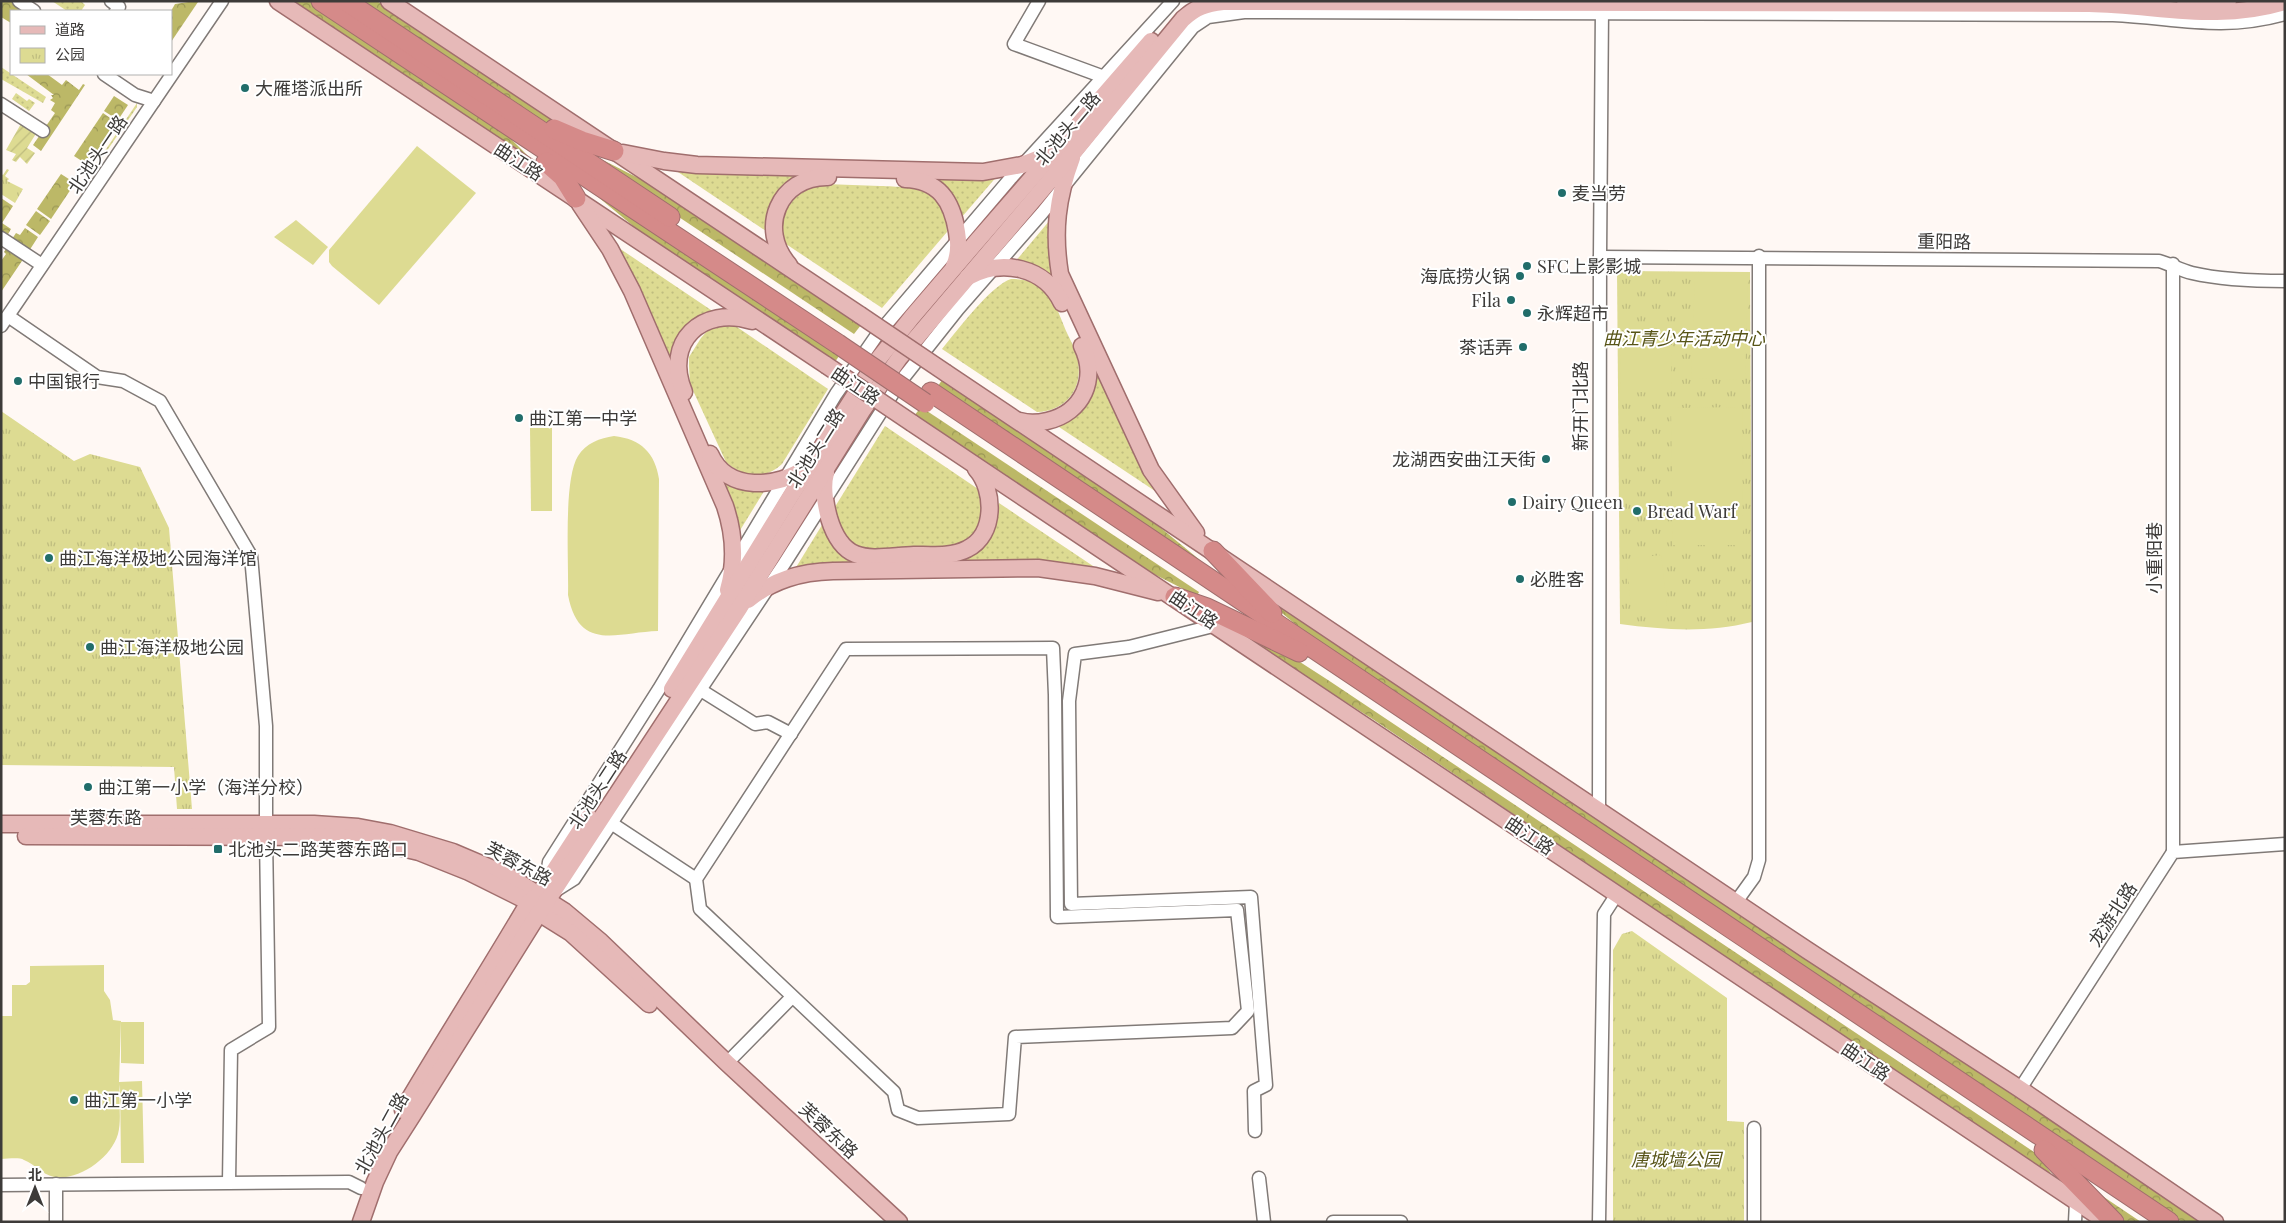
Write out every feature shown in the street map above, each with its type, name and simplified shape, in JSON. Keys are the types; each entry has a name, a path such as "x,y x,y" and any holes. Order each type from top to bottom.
{"highway":[{"name":"曲江路","path":"321,1 509,118 1299,646 2169,1222"},
{"name":"曲江路","path":"346,1 509,118"},
{"path":"509,118 563,177 576,198"},
{"path":"509,118 614,151"},
{"path":"1213,551 1299,646"},
{"path":"1175,597 1207,608 1299,646"},
{"name":"曲江路","path":"1299,646 1688,914 2150,1222"},
{"path":"2044,1150 2114,1222"}],"main road":[{"name":"曲江路","path":"278,1 1217,625 2107,1222"},
{"path":"389,1 1736,902 2020,1089 2215,1222"},
{"path":"2185,1 2228,1"},
{"name":"北池头二路","path":"957,276 1059,146 1176,12 1201,5 1223,2 1602,6 2098,4 2209,14 2249,11 2285,2"},
{"name":"北池头二路","path":"351,1222 361,1188 374,1161 445,1037 490,968 543,897 740,607 876,362 1075,150 1183,19 1201,5"},
{"path":"614,151 681,164 968,172 994,171 1022,165 1045,156 1059,146"},
{"path":"1075,150 1057,208 1056,240 1060,274 1151,470 1186,521 1213,551"},
{"path":"801,277 782,257 775,238 774,222 782,199 792,188 807,179 824,177 911,179 928,184 941,192 949,203 954,215 958,240 957,276 993,270 1022,270 1038,275 1049,283 1058,295 1087,355 1089,377 1085,392 1073,410 1061,417 1039,423 1031,423 1014,418"},
{"path":"576,198 610,249 632,291 725,506 733,538 733,564 721,609"},
{"path":"767,326 728,316 712,318 700,324 690,333 683,346 679,359 679,374 682,388 713,460 722,471 745,482 762,483 784,479 804,469 820,464 825,476 825,499 836,538 847,550 856,555 874,557 957,552 967,549 979,539 987,524 990,510 989,496 985,482 979,472 965,459"},
{"name":"北池头二路","path":"361,1222 375,1182 389,1152 543,897 721,609 820,464"},
{"path":"740,607 770,585 794,576 818,571 1038,568 1095,576 1175,597"},
{"name":"芙蓉东路","path":"1,824 266,831 344,838 380,843 419,852 469,872 543,897 564,911 600,942 727,1063 899,1222"},
{"name":"芙蓉东路","path":"1,835 55,837 266,831"},
{"name":"芙蓉东路","path":"543,897 571,933 884,1222"}],"street":[{"path":"19,1 32,10"},
{"path":"110,1 119,7 117,10"},
{"name":"北池头一路","path":"172,75 222,1"},
{"path":"1039,1 1014,44 1104,77"},
{"path":"543,897 549,862 659,688 836,394 877,336 1022,165 1173,1"},
{"path":"543,897 574,879 770,585 900,382 940,331 1063,186 1193,27 1201,5"},
{"path":"1602,6 2113,15 2213,24 2253,22 2285,14"},
{"name":"新开门北路","path":"1599,810 1602,6"},
{"path":"105,75 135,95 154,101"},
{"name":"北池头一路","path":"4,321 172,75"},
{"path":"1,104 43,131"},
{"path":"1,238 42,265"},
{"path":"1736,902 1754,877 1760,860 1759,256"},
{"name":"重阳路","path":"1600,257 1759,256 2159,261 2173,264 2189,272 2229,280 2285,281"},
{"name":"小重阳巷","path":"2173,264 2173,852"},
{"path":"4,321 97,377 123,381 160,401 251,556 266,726 269,1027 231,1050 229,1182"},
{"path":"1217,625 1129,647 1075,654 1070,701 1071,904 1251,897 1266,1085 1254,1091 1255,1131"},
{"path":"1052,648 1056,695 1057,916 1237,910 1248,1010 1232,1028 1015,1037 1009,1114 918,1118 898,1110 894,1092 700,909 696,879 791,734 846,649 1052,648"},
{"path":"699,690 755,724 768,722 791,734"},
{"path":"611,823 696,879"},
{"path":"2173,852 2285,844"},
{"name":"龙游北路","path":"2020,1089 2173,852"},
{"path":"1599,1222 1604,914 1617,894"},
{"path":"727,1063 792,997"},
{"path":"1754,1128 1754,1222"},
{"path":"1260,1178 1264,1222"},
{"path":"1,1185 349,1182 361,1188"},
{"path":"56,1184 56,1222"},
{"path":"2075,1222 2076,1202"},
{"path":"1333,1222 1401,1222"}],"green space":[{"path":"1,1 13,1 23,8 22,10 10,10 10,22 1,17"},
{"path":"52,1 81,1 85,5 82,10 66,10"},
{"path":"287,1 311,1 496,124 535,163"},
{"path":"358,1 377,1 558,122 556,127 531,115"},
{"path":"198,2 172,41 172,10 175,4"},
{"path":"1,67 10,75 13,75 46,97 43,103 1,79"},
{"path":"27,75 48,75 62,85 66,80 79,90 83,84 85,85 41,151 33,145 55,113 51,110 55,103 50,100 53,98 51,95 54,95"},
{"path":"16,93 27,101 29,99 35,103 29,111 12,99"},
{"path":"114,96 128,105 118,120 104,111"},
{"path":"137,103 137,107 90,173"},
{"path":"103,113 116,122 88,165 74,156"},
{"path":"22,122 37,132 27,148 35,153 27,164 20,157 16,162 12,160 16,154 6,150"},
{"path":"417,146 476,193 379,305 332,266 329,262 329,250"},
{"path":"591,154 650,184 861,325 854,334 589,157"},
{"path":"669,166 807,172 769,233"},
{"path":"7,169 9,170 5,176 9,179 7,181 23,189 15,203 1,194 1,174 3,175"},
{"path":"61,174 75,183 51,219 37,209"},
{"path":"998,175 961,218 925,178"},
{"path":"574,177 841,353 835,362 644,235"},
{"path":"825,184 893,186 916,189 935,198 941,206 947,232 882,308 786,244 783,223 785,213 790,205 804,191"},
{"path":"1,198 13,206 2,223 11,229 7,236 1,233"},
{"path":"36,211 50,221 40,235 26,225"},
{"path":"296,220 328,247 313,265 274,237"},
{"path":"1050,220 1060,286 1015,262"},
{"path":"25,228 38,237 29,251 12,239 16,233 20,235"},
{"path":"613,244 714,312 700,319 674,378"},
{"path":"7,247 24,258 1,292 1,261 6,254 4,252"},
{"name":"曲江青少年活动中心","path":"1617,271 1750,272 1752,622 1702,629 1653,628 1620,624"},
{"path":"1695,274 1748,276 1745,380 1691,378"},
{"path":"1011,279 1033,282 1048,293 1056,306 1077,357 1079,371 1075,390 1064,403 1047,411 1037,412 942,349 984,299 1003,283"},
{"path":"729,325 737,327 828,389 782,464 761,475 747,474 726,462 690,384 689,357 701,338 708,330"},
{"path":"1620,345 1672,345 1671,392 1621,392"},
{"path":"1096,366 1161,495 1056,425"},
{"path":"942,380 1145,515 1212,570 936,389"},
{"path":"921,407 1199,592 1197,596 1144,569 914,416"},
{"path":"1742,407 1743,545 1673,545 1671,408"},
{"name":"曲江海洋极地公园","path":"1,411 74,461 90,454 140,467 169,528 192,809 177,809 174,767 1,765"},
{"path":"885,426 984,493 982,529 957,548 861,551 843,536 833,510"},
{"path":"530,428 552,428 552,511 531,511"},
{"path":"614,436 632,440 639,444 650,455 657,470 659,479 658,631 615,635 602,635 591,632 581,625 573,613 568,595 568,522 570,483 573,468 581,451 589,444"},
{"path":"713,467 766,488 739,532"},
{"path":"999,503 1105,574 954,564 974,554 988,542 996,525"},
{"path":"822,525 824,525 867,565 795,569"},
{"path":"1661,555 1667,609 1631,611 1627,559"},
{"path":"1258,589 2204,1222 2182,1222 1320,645 1257,592"},
{"path":"1226,626 1286,653 1328,680 2037,1154 2056,1180 1374,720"},
{"name":"唐城墙公园","path":"1632,931 1727,998 1727,1121 1744,1122 1744,1222 1613,1222 1613,950 1622,934"},
{"path":"104,965 104,991 110,1000 113,1020 121,1021 119,1082 142,1081 144,1163 121,1163 120,1084 120,1122 118,1134 109,1151 93,1166 74,1175 54,1177 22,1159 1,1159 1,1016 12,1016 12,985 26,985 30,982 30,966"},
{"path":"121,1022 144,1022 144,1064 121,1063"},
{"path":"2095,1191 2141,1222 2122,1222"}],"place":[{"name":"大雁塔派出所","path":"245,88"},
{"name":"麦当劳","path":"1562,193"},
{"name":"SFC上影影城","path":"1527,266"},
{"name":"海底捞火锅","path":"1520,276"},
{"name":"Fila","path":"1511,300"},
{"name":"永辉超市","path":"1527,313"},
{"name":"茶话弄","path":"1523,347"},
{"name":"中国银行","path":"18,381"},
{"name":"曲江第一中学","path":"519,418"},
{"name":"龙湖西安曲江天街","path":"1546,459"},
{"name":"Dairy Queen","path":"1512,502"},
{"name":"Bread Warf","path":"1637,511"},
{"name":"曲江海洋极地公园海洋馆","path":"49,558"},
{"name":"必胜客","path":"1520,579"},
{"name":"曲江海洋极地公园","path":"90,647"},
{"name":"曲江第一小学（海洋分校）","path":"88,787"},
{"name":"北池头二路芙蓉东路口","path":"218,849"},
{"name":"曲江第一小学","path":"74,1100"}]}
